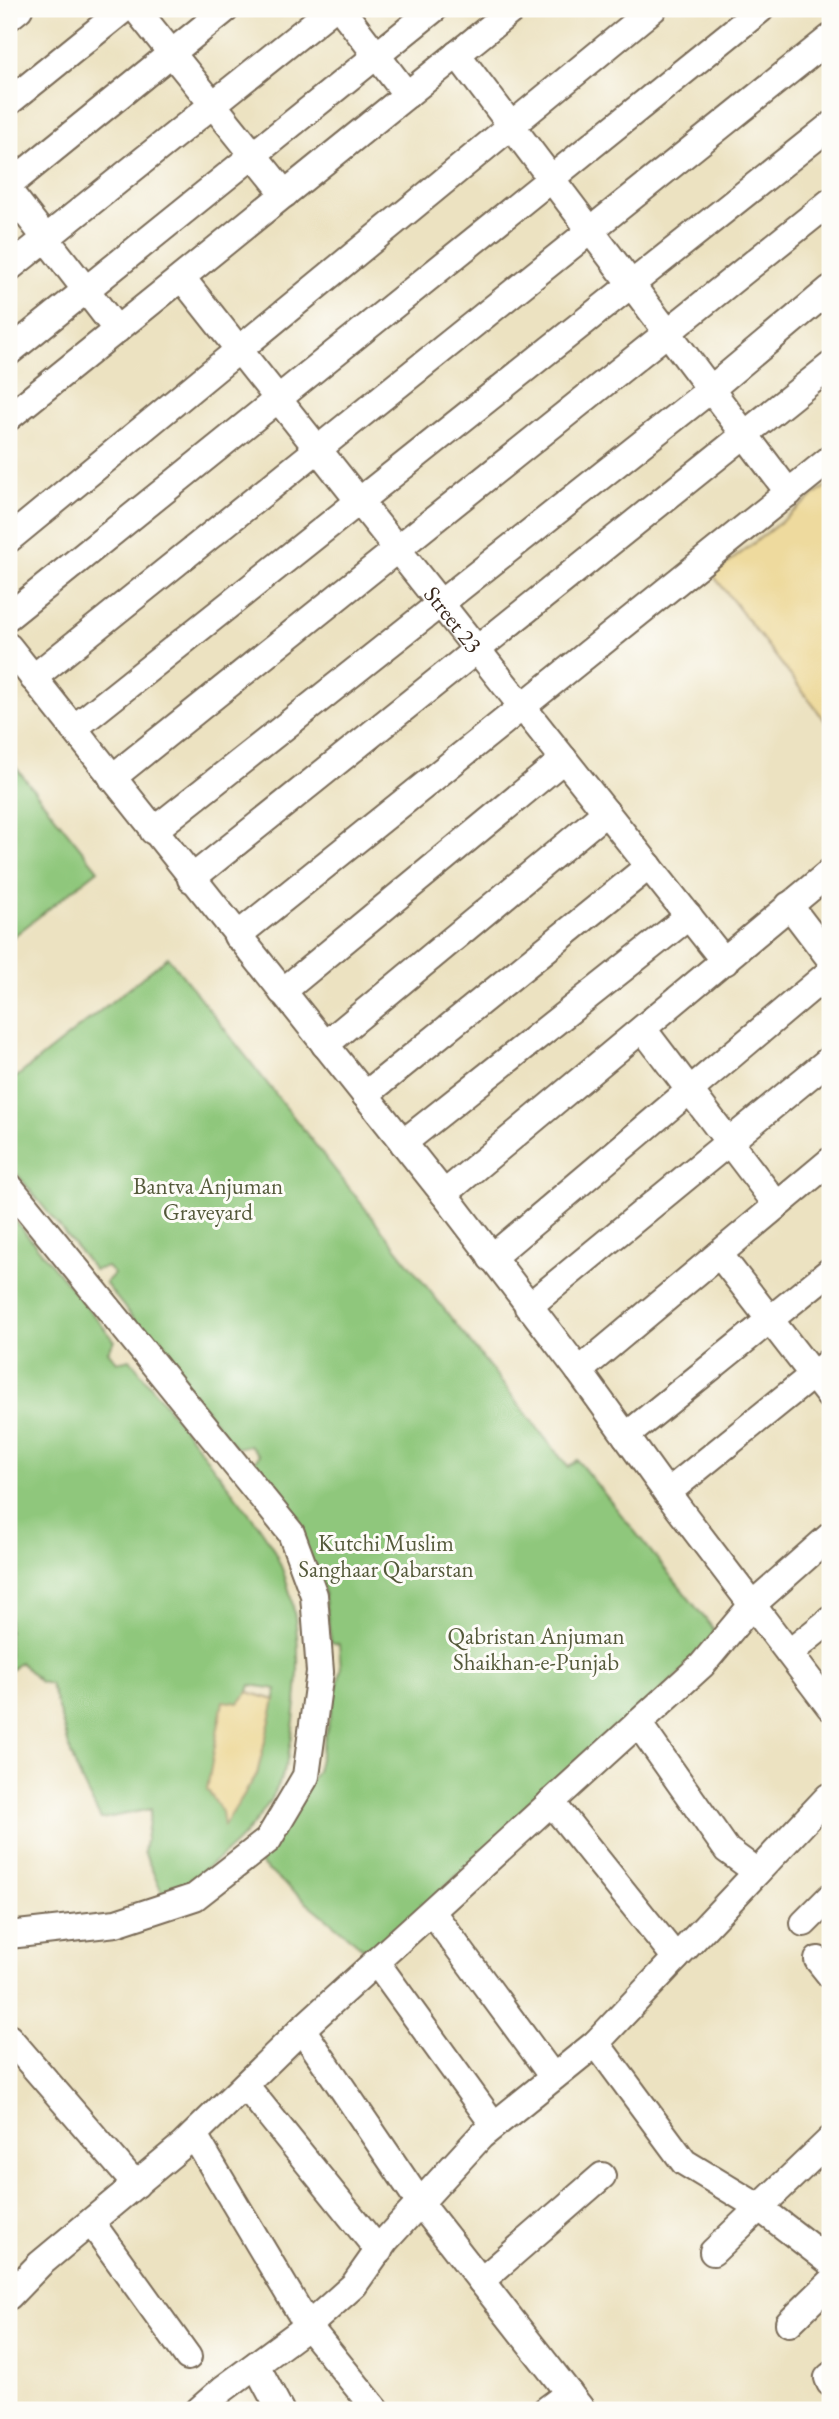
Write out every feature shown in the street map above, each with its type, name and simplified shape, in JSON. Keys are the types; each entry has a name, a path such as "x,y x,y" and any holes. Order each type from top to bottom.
{"street":[{"path":"9,17 19,9"},
{"path":"9,102 124,9"},
{"path":"136,9 285,194"},
{"path":"9,185 226,9"},
{"path":"9,268 332,9"},
{"path":"341,9 407,95"},
{"path":"9,352 434,9"},
{"path":"9,417 513,9"},
{"path":"9,539 653,9"},
{"path":"9,616 761,9"},
{"path":"33,678 830,38"},
{"path":"457,54 789,493"},
{"path":"73,729 830,126"},
{"path":"9,191 117,330"},
{"path":"112,778 830,202"},
{"name":"Street 23","path":"181,278 725,962"},
{"path":"153,831 711,389 830,289"},
{"path":"191,879 830,366"},
{"path":"237,936 830,459"},
{"path":"9,647 444,1194 579,1371 667,1493 830,1705"},
{"path":"282,992 564,759"},
{"path":"325,1045 606,811"},
{"path":"365,1095 649,866"},
{"path":"444,1194 830,872"},
{"path":"789,905 830,959"},
{"path":"403,1143 689,916"},
{"path":"491,1258 830,972"},
{"path":"643,1029 778,1205"},
{"path":"528,1307 830,1059"},
{"path":"579,1371 830,1161"},
{"path":"9,1186 291,1533 314,1595 320,1672 306,1776 268,1840 195,1897 116,1923 9,1935"},
{"path":"719,1254 771,1320 822,1368 830,1397"},
{"path":"626,1436 830,1271"},
{"path":"667,1493 822,1368"},
{"path":"9,2296 40,2264 194,2135 302,2029 702,1665 752,1605 830,1536"},
{"path":"789,1653 830,1620"},
{"path":"638,1723 727,1850 757,1872"},
{"path":"199,2410 308,2326 354,2285 379,2251 481,2136 596,2043 828,1797"},
{"path":"551,1802 676,1958"},
{"path":"804,1923 830,1897"},
{"path":"432,1912 553,2077"},
{"path":"376,1962 494,2125"},
{"path":"302,2029 420,2203 575,2402 546,2410"},
{"path":"9,2038 135,2185"},
{"path":"596,2043 684,2162 760,2208 830,2262"},
{"path":"245,2085 379,2251"},
{"path":"194,2135 308,2326 376,2410"},
{"path":"713,2252 830,2140"},
{"path":"481,2281 602,2176"},
{"path":"91,2222 188,2357"},
{"path":"789,2323 830,2283"},
{"path":"256,2365 280,2410"},
{"path":"830,2376 830,2383"}],"green space":[{"path":"9,759 98,870 9,940"},
{"path":"168,957 568,1467 577,1460 720,1637 370,1954 258,1862 317,1771 341,1670 339,1644 331,1642 323,1585 252,1466 259,1455 250,1445 236,1448 105,1283 114,1274 107,1267 94,1270 9,1164 9,1083"},
{"path":"9,1213 115,1341 108,1351 117,1362 130,1359 259,1526 273,1548 290,1595 298,1644 297,1695 290,1748 283,1775 265,1809 241,1838 212,1864 164,1897 144,1852 151,1809 101,1819 75,1766 50,1684 40,1682 20,1662 9,1672","holes":["250,1685 277,1689 257,1774 224,1825 223,1702 239,1703 246,1698"]}],"sand":[{"path":"830,483 830,727 713,575"},
{"path":"248,1692 275,1700 257,1774 224,1826 222,1812 207,1789 223,1701 239,1703"}],"park label":[{"name":"Bantva Anjuman Graveyard","path":"208,1199"},
{"name":"Kutchi Muslim Sanghaar Qabarstan","path":"386,1556"},
{"name":"Qabristan Anjuman Shaikhan-e-Punjab","path":"536,1649"}]}
